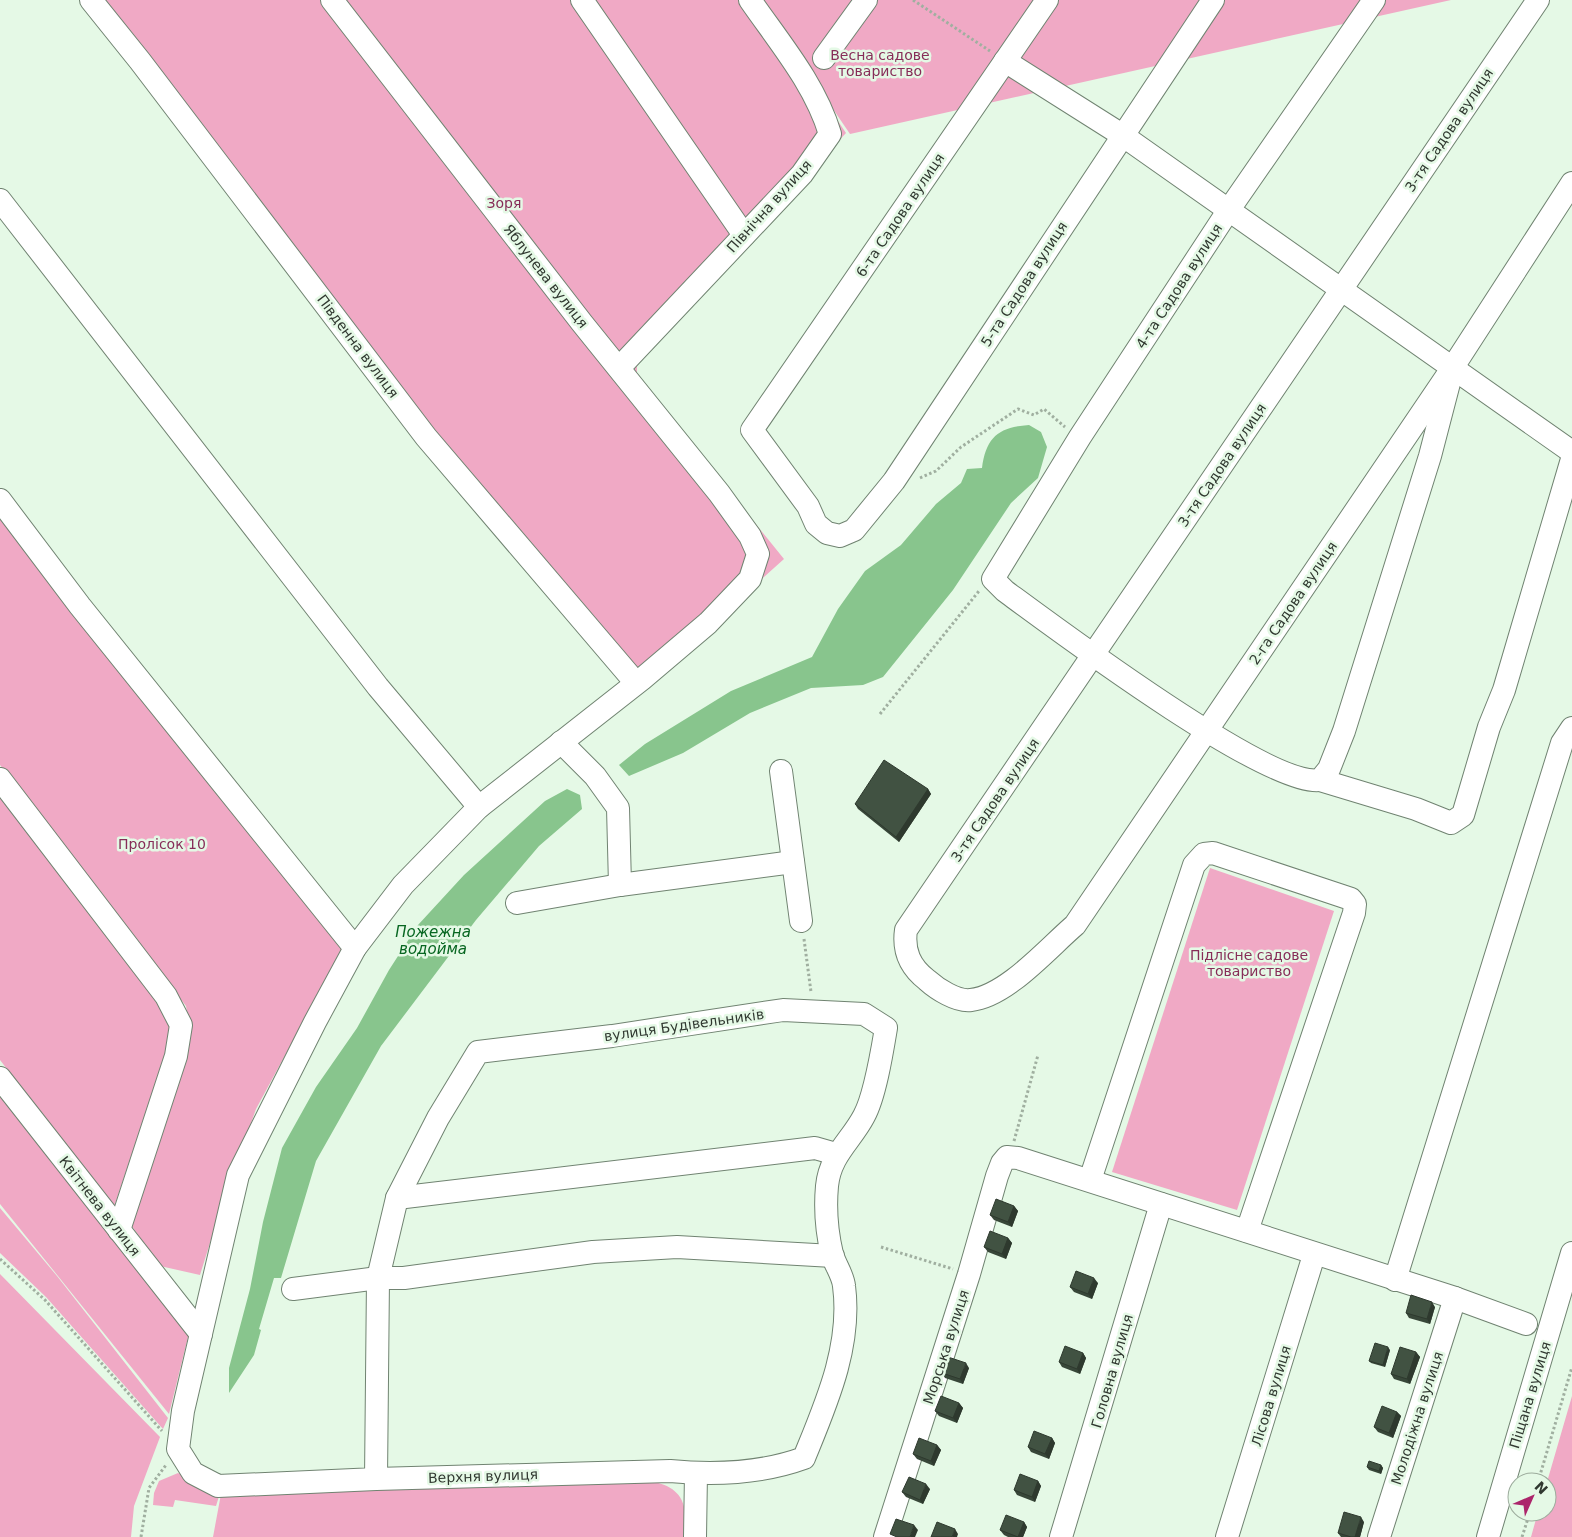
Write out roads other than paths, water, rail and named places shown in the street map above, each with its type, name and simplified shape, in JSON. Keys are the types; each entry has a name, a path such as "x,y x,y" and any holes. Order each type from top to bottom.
{"street":[{"name":"Південна вулиця","path":"91,0 146,68 426,437 636,683"},
{"name":"Яблунева вулиця","path":"332,0 719,493 750,536 758,554 750,579 708,623 636,683"},
{"path":"582,0 744,235"},
{"name":"Північна вулиця","path":"619,368 802,174 830,134 814,96 750,0"},
{"path":"824,58 866,0"},
{"name":"6-та Садова вулиця","path":"816,524 808,506 752,430 1047,0"},
{"name":"5-та Садова вулиця","path":"816,524 827,533 840,536 854,530 894,480 1213,0"},
{"name":"4-та Садова вулиця","path":"1093,656 1005,591 994,580 1080,437 1228,211 1374,0"},
{"name":"3-тя Садова вулиця","path":"985,996 970,1000 952,996 926,980 910,961 904,944 906,930 1538,0"},
{"path":"1005,61 1122,135 1228,211 1569,446 1504,690 1489,727 1463,815 1451,823 1416,809 1320,780"},
{"name":"2-га Садова вулиця","path":"985,996 1029,968 1075,925 1453,367 1572,183"},
{"path":"0,200 378,687 479,807"},
{"path":"1093,656 1206,731 1274,767 1313,782 1320,780 1330,769 1344,731 1430,456 1453,367"},
{"path":"0,500 80,606 355,948"},
{"path":"201,1334 238,1175 315,1022 355,948 403,885 479,807 636,683"},
{"path":"1395,1280 1562,743 1572,728"},
{"path":"561,742 596,776 618,808 620,885"},
{"path":"781,771 802,921"},
{"path":"0,779 166,996 181,1025 176,1056 119,1230"},
{"path":"1247,1231 1354,914 1355,904 1351,899 1213,853 1204,854 1194,865 1090,1180 1314,1255 1455,1298 1526,1324"},
{"path":"516,903 620,885 793,862"},
{"name":"вулиця Будівельників","path":"397,1198 438,1118 478,1052 612,1036 783,1010 864,1014 886,1028 881,1059 864,1116 836,1154"},
{"name":"Квітнева вулиця","path":"0,1078 201,1334"},
{"path":"293,1290 378,1278 404,1278 593,1252 677,1247 833,1256 828,1230 827,1185 836,1154 815,1148 397,1198 378,1278 376,1479"},
{"name":"Морська вулиця","path":"885,1537 969,1274 1002,1163 1007,1157 1018,1158 1090,1180"},
{"name":"Головна вулиця","path":"1061,1537 1161,1204"},
{"name":"Піщана вулиця","path":"1488,1537 1572,1253"},
{"name":"Лісова вулиця","path":"1227,1537 1314,1255"},
{"name":"Верхня вулиця","path":"201,1334 183,1411 178,1448 193,1474 218,1486 376,1479 670,1471 696,1473 781,1467 804,1458 833,1387 847,1312 844,1283 833,1256"},
{"name":"Молодіжна вулиця","path":"1379,1537 1455,1298"},
{"path":"694,1537 696,1473"}],"water":[{"path":"1029,425 1041,432 1047,447 1038,478 1011,503 953,590 883,677 863,685 811,688 750,713 683,753 629,776 619,765 645,744 731,691 812,657 838,609 865,571 901,545 936,504 961,483 967,469 982,468 987,448 996,436 1010,428"},
{"name":"Пожежна водойма","path":"567,789 580,795 582,809 539,846 476,920 381,1046 316,1161 281,1278 274,1278 259,1329 261,1330 254,1355 229,1393 229,1368 250,1289 263,1222 282,1148 316,1087 357,1028 389,970 418,925 464,875 545,801"}],"park label":[{"name":"Весна садове товариство","path":"880,64"},
{"name":"Зоря","path":"504,203"},
{"name":"Пролісок 10","path":"162,844"},
{"name":"Підлісне садове товариство","path":"1249,964"}]}
